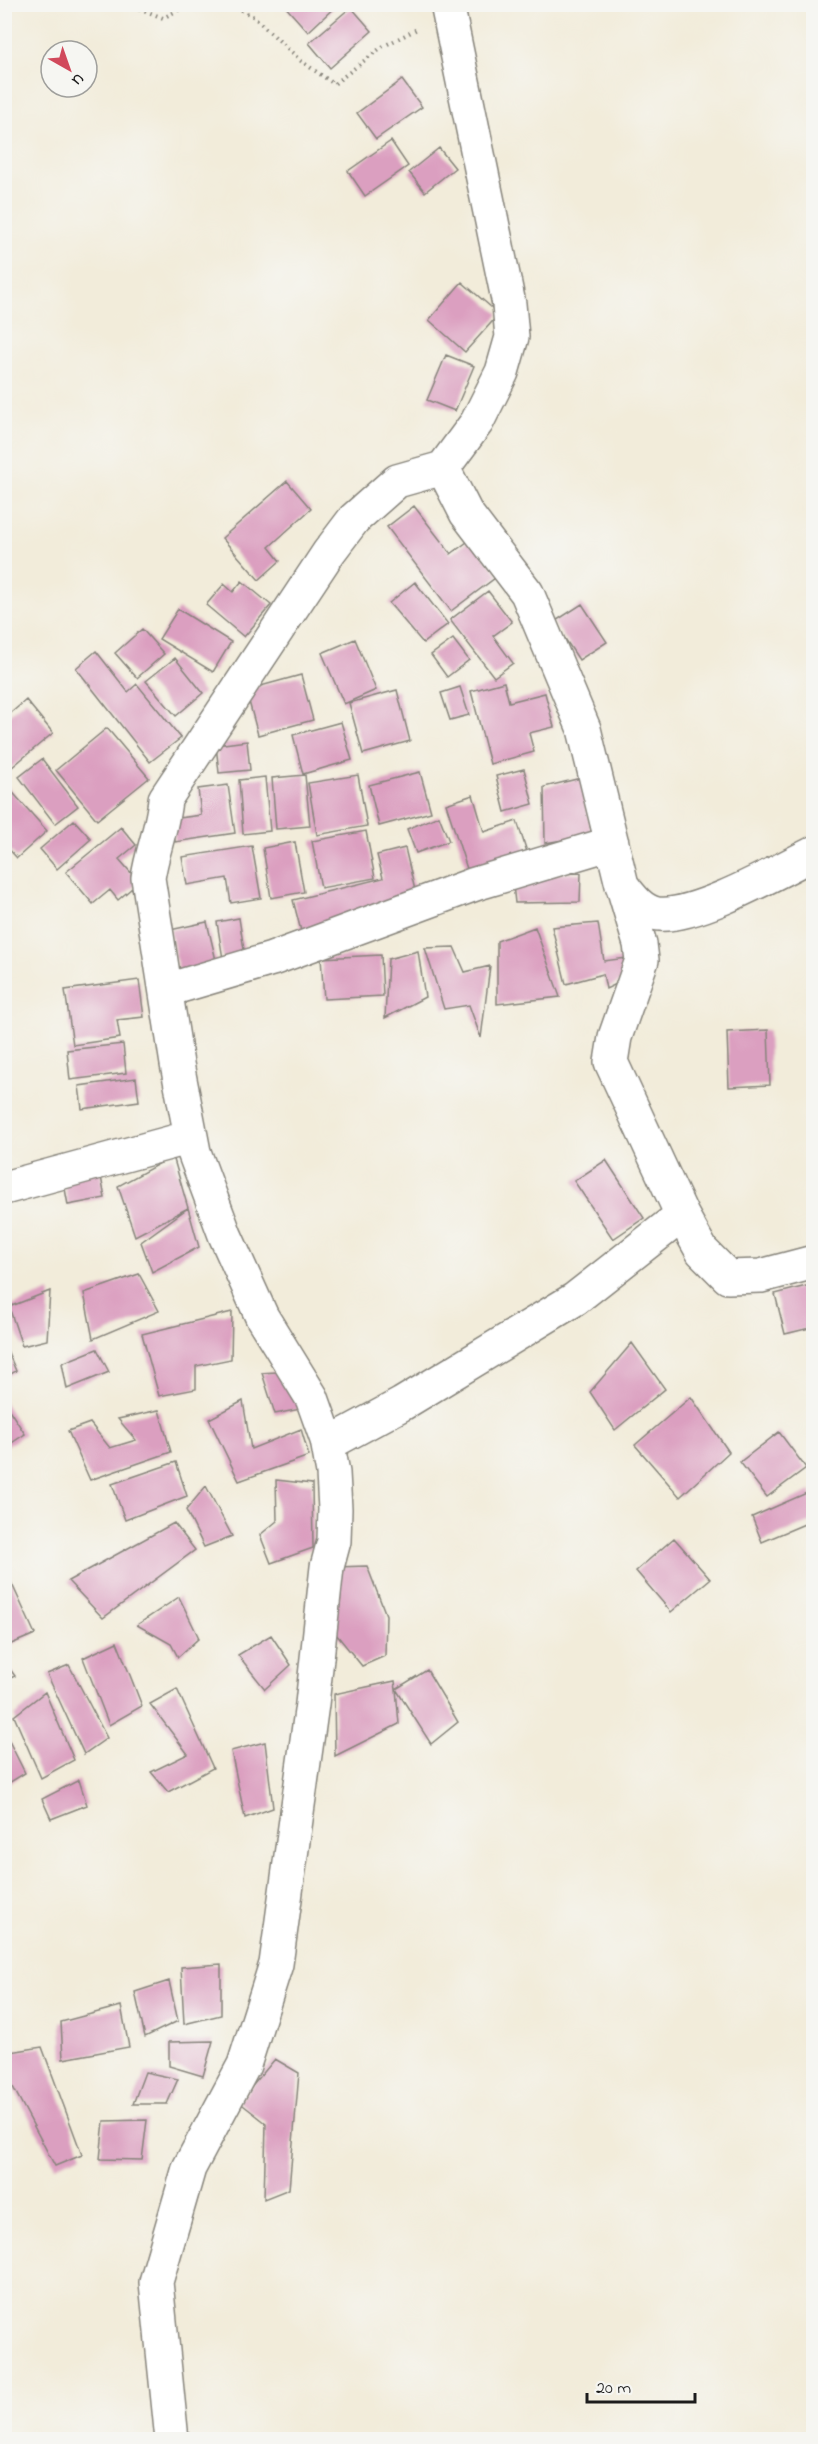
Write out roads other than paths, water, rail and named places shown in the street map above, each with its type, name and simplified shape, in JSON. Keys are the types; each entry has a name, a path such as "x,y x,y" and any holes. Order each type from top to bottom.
{"street":[{"path":"172,2439 156,2282 189,2168 244,2065 276,1964 312,1704 335,1509 328,1444 312,1398 262,1317 225,1235 194,1152 177,1064 148,878 152,853 164,819 165,799 292,606 354,519 397,481 443,468 477,422 502,372 512,337 509,304 449,15"},
{"path":"443,468 466,513 527,593 584,729 642,960 615,1037 611,1062 682,1215 702,1251 728,1277 761,1276 813,1262"},
{"path":"167,990 272,959 475,884 612,843"},
{"path":"622,885 644,909 658,914 704,906 813,853"},
{"path":"4,1188 191,1137"},
{"path":"328,1444 402,1404 575,1299 682,1215"}]}
